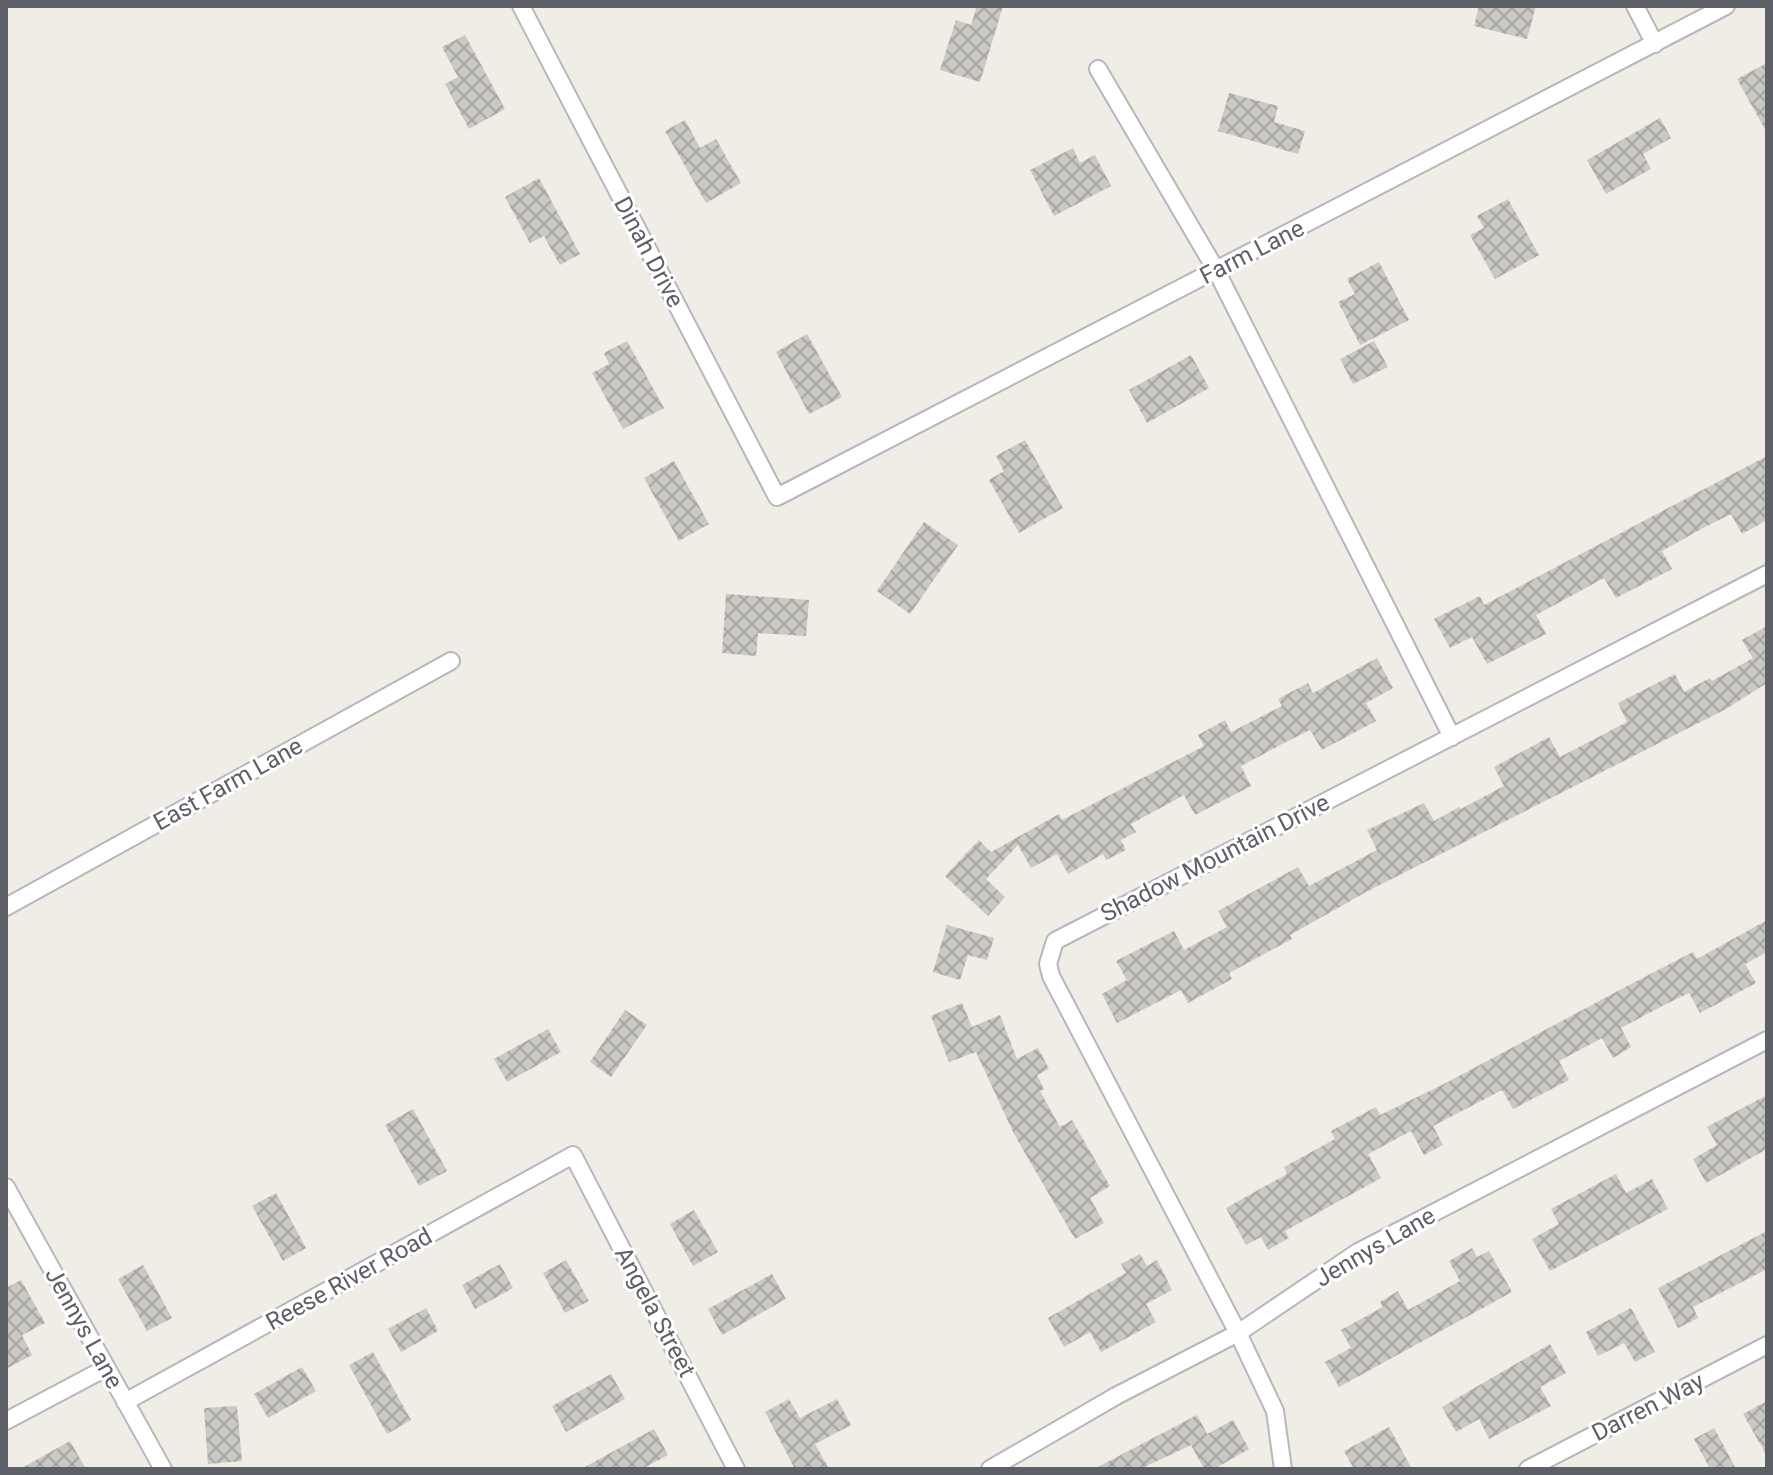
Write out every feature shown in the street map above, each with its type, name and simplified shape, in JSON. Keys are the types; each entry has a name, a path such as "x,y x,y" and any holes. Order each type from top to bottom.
{"street":[{"name":"Dinah Drive","path":"521,6 777,497"},
{"path":"1635,6 1655,44"},
{"name":"Farm Lane","path":"777,497 1726,6"},
{"path":"1098,69 1216,270 1452,737"},
{"name":"Shadow Mountain Drive","path":"1238,1333 1051,976 1048,964 1055,941 1767,574"},
{"name":"East Farm Lane","path":"6,907 451,661"},
{"name":"Jennys Lane","path":"990,1469 1116,1396 1238,1333 1358,1252 1767,1040"},
{"name":"Reese River Road","path":"125,1402 573,1155"},
{"name":"Angela Street","path":"573,1155 736,1469"},
{"name":"Jennys Lane","path":"6,1187 163,1469"},
{"path":"1238,1333 1275,1411 1283,1469"},
{"name":"Darren Way","path":"1528,1469 1767,1345"},
{"path":"6,1421 106,1368"}],"building":[{"path":"977,6 1003,6 980,82 940,70 956,20 971,25"},
{"path":"1479,6 1536,6 1527,39 1474,26"},
{"path":"465,35 505,109 469,129 445,84 458,77 442,47"},
{"path":"1767,63 1767,133 1737,79"},
{"path":"1229,93 1278,106 1274,122 1305,131 1298,154 1218,131"},
{"path":"1660,118 1671,138 1643,154 1651,169 1606,194 1587,160"},
{"path":"685,120 700,148 716,139 741,183 706,203 665,131"},
{"path":"1073,148 1080,163 1095,155 1111,186 1054,216 1030,170"},
{"path":"539,178 580,254 560,265 544,236 530,243 505,197"},
{"path":"1508,199 1539,255 1495,279 1470,235 1484,228 1477,216"},
{"path":"1379,262 1409,320 1360,345 1338,302 1355,294 1347,279"},
{"path":"807,334 842,397 809,414 776,352"},
{"path":"627,341 664,408 623,429 592,373 609,364 604,353"},
{"path":"1374,341 1388,367 1353,384 1340,359"},
{"path":"1191,355 1209,388 1147,423 1129,390"},
{"path":"1025,440 1063,508 1019,533 989,480 1004,471 996,456"},
{"path":"1767,456 1767,520 1742,534 1731,514 1705,527 1662,551 1672,569 1616,598 1604,578 1536,615 1546,634 1487,664 1472,637 1450,648 1434,619 1480,596 1484,605"},
{"path":"674,461 709,524 679,541 644,478"},
{"path":"924,522 958,545 910,614 877,591"},
{"path":"726,594 809,600 806,636 758,633 756,656 722,653"},
{"path":"1767,626 1767,683 1726,709 1366,892 1290,935 1292,939 1229,973 1232,979 1188,1003 1181,990 1117,1023 1102,994 1127,980 1116,961 1174,931 1184,950 1227,927 1218,911 1298,867 1309,886 1377,850 1367,830 1424,803 1434,821 1459,807 1461,809 1504,786 1494,767 1549,737 1560,757 1627,722 1618,703 1675,674 1684,692 1710,678 1712,681 1753,658 1742,640"},
{"path":"1377,658 1393,688 1366,703 1376,721 1322,750 1310,730 1284,743 1241,766 1251,786 1195,815 1184,795 1131,824 1136,832 1121,840 1126,850 1106,860 1103,854 1068,874 1057,854 1031,868 1018,845 986,879 1005,897 988,916 945,876 979,840 991,852 1059,814 1062,820 1204,746 1198,735 1225,720 1231,732 1282,706 1278,699 1308,683 1313,693"},
{"path":"1767,920 1767,952 1745,964 1756,983 1700,1013 1689,993 1664,1005 1621,1028 1631,1047 1613,1058 1602,1038 1559,1061 1569,1080 1513,1109 1502,1090 1433,1126 1443,1145 1424,1155 1411,1131 1368,1154 1381,1178 1285,1231 1289,1238 1268,1250 1261,1237 1246,1245 1226,1208 1287,1174 1284,1167 1335,1139 1331,1131 1376,1107 1380,1115 1693,952 1697,959"},
{"path":"947,925 994,938 987,960 968,955 960,980 933,972"},
{"path":"962,1003 972,1027 1000,1015 1017,1059 1038,1048 1049,1069 1037,1075 1044,1089 1040,1091 1060,1127 1072,1120 1110,1186 1090,1198 1104,1223 1075,1239 1014,1134 976,1052 949,1062 931,1016"},
{"path":"625,1010 647,1025 611,1077 590,1062"},
{"path":"548,1029 561,1052 507,1082 494,1059"},
{"path":"1767,1095 1767,1149 1706,1183 1693,1159 1717,1145 1707,1127"},
{"path":"413,1109 447,1171 419,1186 385,1125"},
{"path":"1616,1174 1626,1193 1652,1179 1668,1209 1550,1271 1532,1239 1559,1224 1551,1209"},
{"path":"276,1193 306,1248 283,1261 252,1206"},
{"path":"694,1210 718,1252 693,1266 670,1224"},
{"path":"1767,1231 1767,1269 1693,1307 1698,1318 1678,1328 1658,1288"},
{"path":"1472,1248 1477,1257 1489,1251 1512,1292 1339,1387 1325,1362 1351,1348 1341,1330 1383,1307 1380,1302 1398,1291 1408,1310 1460,1281 1449,1261"},
{"path":"1140,1254 1147,1266 1157,1260 1172,1290 1146,1304 1156,1322 1101,1352 1090,1332 1064,1347 1048,1318 1126,1273 1121,1264"},
{"path":"566,1260 589,1301 565,1313 543,1273"},
{"path":"500,1264 513,1288 475,1309 462,1285"},
{"path":"143,1265 172,1318 147,1331 118,1279"},
{"path":"772,1274 786,1299 722,1335 708,1309"},
{"path":"21,1280 45,1323 22,1335 32,1355 6,1369 6,1288"},
{"path":"426,1308 438,1331 401,1352 388,1329"},
{"path":"1631,1308 1655,1352 1635,1362 1624,1343 1598,1356 1586,1332"},
{"path":"1550,1344 1566,1373 1540,1387 1551,1406 1489,1439 1479,1419 1456,1432 1442,1407"},
{"path":"373,1352 411,1420 387,1434 349,1365"},
{"path":"302,1367 316,1391 268,1418 254,1394"},
{"path":"611,1374 625,1399 566,1432 552,1406"},
{"path":"789,1399 800,1418 837,1399 851,1425 815,1444 829,1469 795,1469 765,1412"},
{"path":"1767,1401 1767,1456 1743,1414"},
{"path":"237,1406 242,1461 208,1464 204,1408"},
{"path":"1197,1415 1207,1434 1233,1420 1249,1449 1214,1469 1204,1469 1191,1445 1140,1469 1094,1469"},
{"path":"1389,1427 1412,1469 1354,1469 1344,1451"},
{"path":"1714,1428 1736,1469 1710,1469 1694,1439"},
{"path":"654,1429 668,1455 642,1469 581,1469"},
{"path":"70,1441 86,1469 20,1469"}]}
